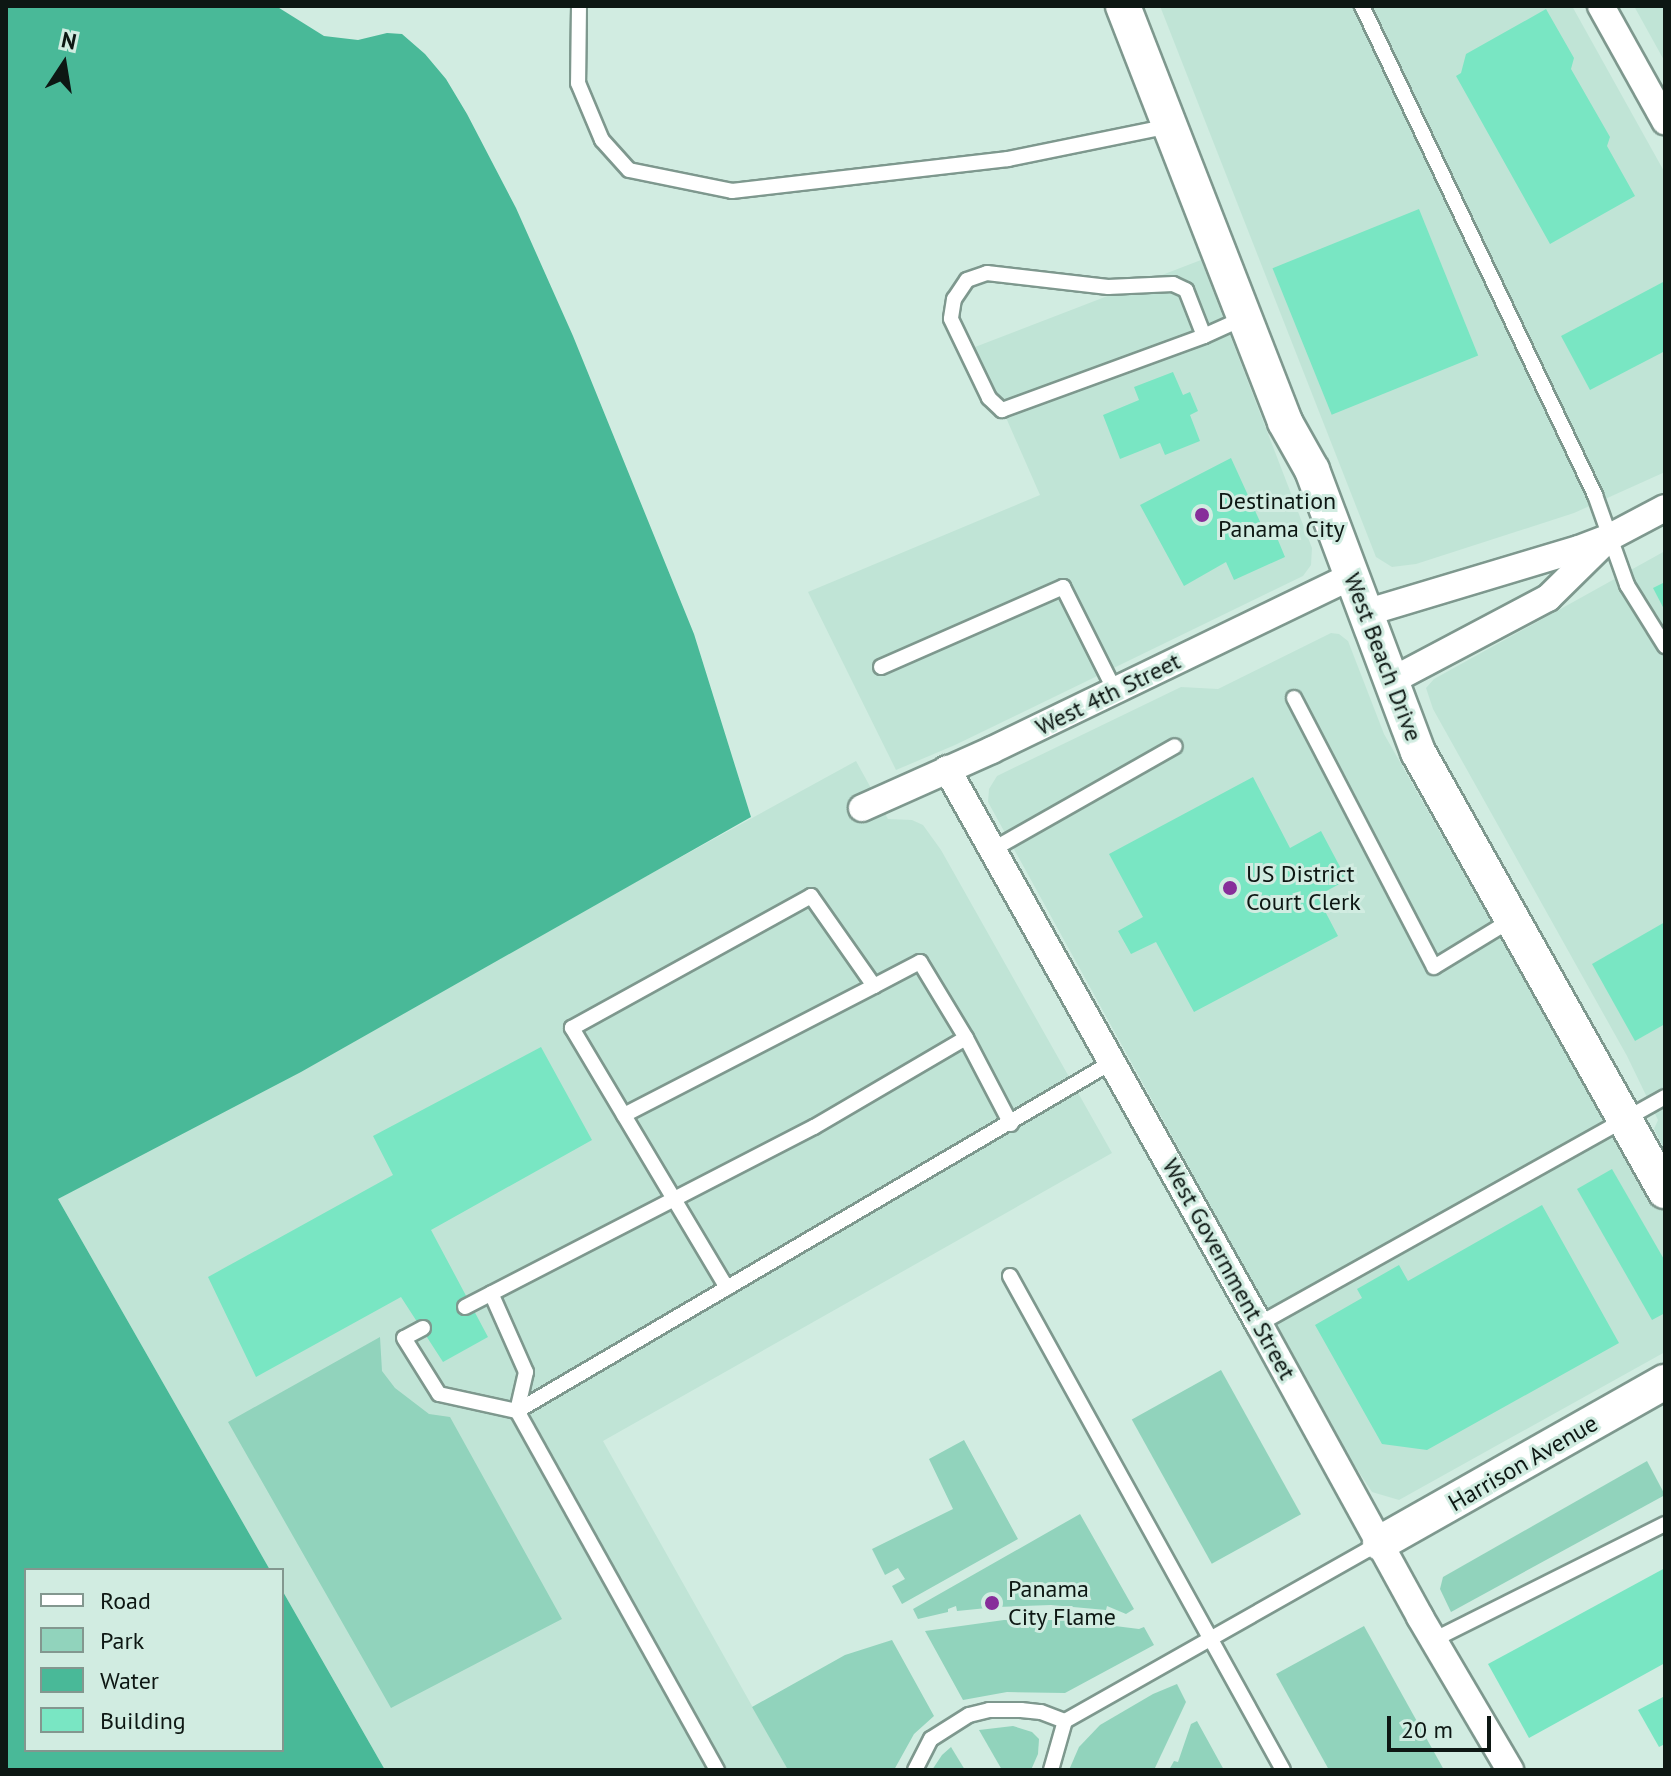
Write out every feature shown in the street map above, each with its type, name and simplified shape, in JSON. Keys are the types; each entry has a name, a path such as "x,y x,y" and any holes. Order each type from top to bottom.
{"street":[{"name":"West Beach Drive","path":"1123,6 1285,422 1312,470 1418,752 1665,1191"},
{"path":"1601,6 1665,121"},
{"path":"1365,613 1610,537 1665,508"},
{"path":"1391,681 1548,598 1610,537"},
{"name":"West 4th Street","path":"862,808 1115,691 1352,576"},
{"name":"West Government Street","path":"947,769 1433,1640 1510,1770"},
{"name":"Harrison Avenue","path":"1380,1543 1665,1382"}],"lane":[{"path":"579,6 578,83 602,140 629,170 732,191 1008,159 1170,126"},
{"path":"1362,6 1595,495 1627,585 1665,646"},
{"path":"1204,336 1186,290 1173,284 1108,287 987,273 967,280 954,299 951,319 989,398 1002,410 1204,336 1244,318"},
{"path":"881,667 1063,587 1115,691"},
{"path":"1294,698 1434,967 1511,920"},
{"path":"992,850 1175,746"},
{"path":"727,1288 572,1028 811,896 874,986"},
{"path":"624,1115 920,962 966,1038 1011,1124"},
{"path":"465,1307 814,1127 966,1038"},
{"path":"423,1328 404,1338 439,1394 517,1411 1112,1062"},
{"path":"1259,1324 1665,1097"},
{"path":"1010,1276 1283,1770"},
{"path":"491,1293 526,1372 517,1411 717,1770"},
{"path":"1433,1640 1665,1524"},
{"path":"1051,1770 1065,1721 1380,1543"},
{"path":"915,1770 931,1739 969,1715 989,1710 1021,1710 1041,1712 1065,1721"}],"shaded area":[{"path":"1160,6 1572,6 1665,173 1665,472 1574,513 1416,564 1392,567 1376,557"},
{"path":"1634,6 1665,6 1665,62"},
{"path":"1201,260 1312,548 1311,565 1303,576 955,745 896,770 808,592 1040,495 975,347"},
{"path":"1665,551 1665,1150 1654,1129 1658,1120 1627,1056 1433,709 1426,688 1434,679"},
{"path":"1331,633 1339,634 1348,641 1384,734 1629,1164 1642,1170 1665,1213 1665,1352 1399,1500 1372,1492 1347,1454 988,802 989,789 997,776 1181,687 1218,689"},
{"path":"856,761 888,819 912,820 923,825 941,850 1112,1153 603,1441 788,1770 385,1770 284,1593 284,1568 269,1568 58,1199"}],"green space":[{"path":"380,1337 382,1371 395,1388 429,1414 450,1417 562,1619 391,1708 228,1422"},
{"path":"1221,1370 1301,1514 1212,1564 1132,1419"},
{"path":"964,1440 1018,1539 902,1604 892,1586 905,1579 898,1568 885,1575 872,1549 953,1509 929,1459"},
{"path":"1647,1461 1665,1495 1451,1612 1440,1589 1443,1577"},
{"path":"1080,1514 1134,1609 1126,1614 1107,1606 1106,1610 1051,1605 997,1607 995,1598 987,1598 987,1608 957,1611 956,1606 948,1612 918,1619 913,1609"},
{"path":"1004,1620 1067,1620 1139,1629 1144,1627 1154,1645 1065,1693 1007,1692 963,1700 925,1631"},
{"path":"1364,1626 1444,1770 1329,1770 1276,1674"},
{"path":"892,1640 934,1716 914,1734 894,1770 788,1770 752,1707 845,1655"},
{"path":"1177,1684 1186,1702 1154,1770 1069,1770 1079,1747 1100,1725 1153,1694"},
{"path":"1197,1721 1224,1770 1169,1770 1174,1761 1178,1762 1191,1724"},
{"path":"1013,1726 1032,1732 1039,1739 1038,1754 1031,1770 1002,1770 979,1730"},
{"path":"951,1747 965,1770 932,1770 942,1755"}],"water":[{"path":"6,6 276,6 324,36 358,40 387,33 402,34 425,54 446,79 467,114 516,208 573,336 694,634 751,817 301,1072 58,1199 269,1568 24,1568 24,1752 284,1752 284,1593 385,1770 6,1770"}],"building":[{"path":"1546,9 1574,58 1571,69 1610,137 1607,146 1635,196 1550,244 1456,76 1461,73 1466,54"},
{"path":"1419,209 1478,355 1332,415 1273,268"},
{"path":"1665,281 1665,351 1590,390 1561,336"},
{"path":"1173,372 1183,395 1190,392 1198,411 1190,415 1200,441 1165,455 1160,443 1120,459 1103,415 1139,400 1134,387"},
{"name":"Destination Panama City","path":"1231,458 1262,526 1273,528 1285,557 1234,580 1226,562 1184,586 1140,505"},
{"path":"1665,582 1665,611 1653,588"},
{"name":"US District Court Clerk","path":"1253,777 1290,848 1321,831 1347,880 1317,896 1338,936 1194,1012 1156,942 1131,954 1118,931 1143,917 1109,854"},
{"path":"1665,922 1665,1024 1635,1041 1592,964"},
{"path":"541,1047 592,1140 431,1230 488,1337 443,1362 401,1297 256,1377 208,1277 393,1175 373,1136"},
{"path":"1612,1169 1665,1261 1665,1313 1652,1320 1577,1189"},
{"path":"1542,1205 1619,1343 1427,1450 1382,1444 1315,1325 1362,1298 1357,1289 1399,1265 1408,1281"},
{"path":"1665,1568 1665,1663 1529,1738 1488,1664"},
{"path":"1665,1696 1665,1744 1659,1747 1638,1710"}],"place":[{"name":"Destination Panama City","path":"1202,515"},
{"name":"US District Court Clerk","path":"1230,888"},
{"name":"Panama City Flame","path":"992,1603"}]}
